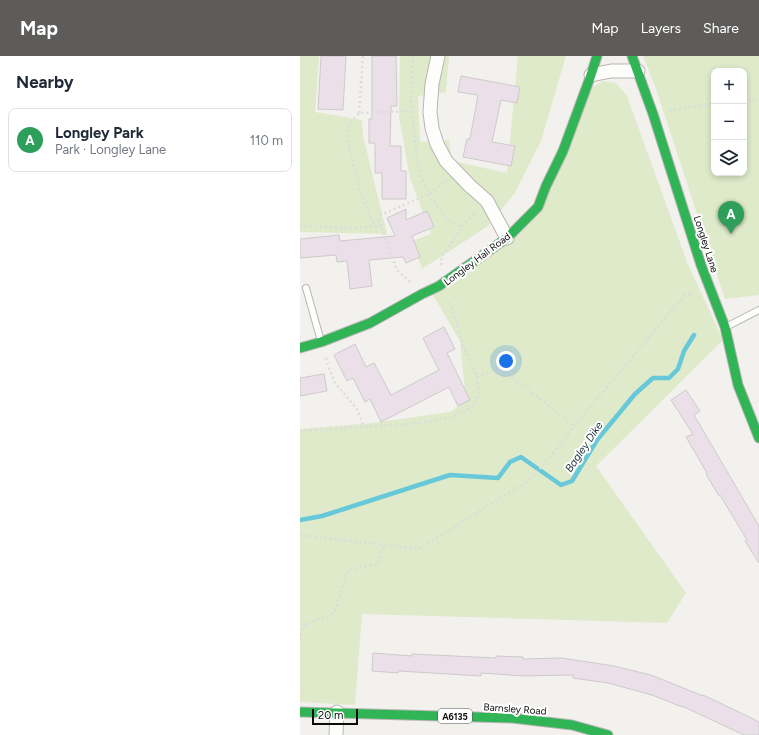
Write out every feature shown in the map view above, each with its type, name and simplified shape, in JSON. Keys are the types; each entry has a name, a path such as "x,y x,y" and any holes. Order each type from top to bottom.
{"street":[{"path":"438,56 432,84 430,112 432,128 437,144 446,161 487,201 508,238"},
{"name":"Longley Hall Road","path":"300,348 321,342 370,323 422,294 440,286 508,238 538,207 546,186 563,151 592,74 597,56"},
{"name":"Longley Lane","path":"632,56 653,114 701,265 725,327 738,385 759,438"},
{"path":"592,74 611,71 638,71"},
{"name":"Barnsley Road","path":"300,712 512,718 572,725 608,735"},
{"path":"336,735 337,712"}],"lane":[{"path":"306,288 321,342"},
{"path":"725,327 759,310"}],"path":[{"path":"363,56 359,113 350,123 346,141 360,190 372,221 379,221"},
{"path":"747,100 759,100"},
{"path":"653,114 711,104"},
{"path":"359,113 411,110 430,112"},
{"path":"422,294 397,270 379,221 381,216 429,194 457,173"},
{"path":"300,431 421,423 451,416 469,409 476,402 479,392 477,377 464,349 455,316 440,286 442,256 462,227 487,201"},
{"path":"300,226 356,228 381,226"},
{"path":"300,536 419,549 528,481 552,455 574,426 685,295 711,292"},
{"path":"321,342 335,383 356,409 364,427"},
{"path":"477,377 501,368 574,426"},
{"path":"300,640 303,626 334,613 348,570 378,564 384,545"}],"green space":[{"path":"300,56 319,56 315,112 362,120 363,136 387,234 300,232"},
{"path":"400,56 449,56 446,92 418,96 420,142 449,140 452,161 507,173 518,56 566,56 541,141 515,193 488,226 422,269 412,241 431,234 410,178 399,117"},
{"path":"643,56 759,56 759,295 725,299 655,86"},
{"path":"603,81 616,83 627,96 687,262 723,340 596,466 686,593 667,623 362,614 355,705 300,702 300,429 372,423 450,412 466,401 460,341 431,292 533,213 593,87"}],"building":[{"path":"321,56 346,56 343,110 318,109"},
{"path":"372,56 396,56 397,106 391,106 390,146 401,146 401,171 406,171 406,199 382,199 382,173 375,173 375,143 369,143 369,119 372,119"},
{"path":"461,76 520,87 517,103 501,100 492,142 515,146 511,166 463,157 467,139 470,139 478,95 458,92"},
{"path":"406,209 406,220 427,211 434,227 412,236 420,257 406,263 403,257 369,260 372,286 350,289 347,261 337,262 336,255 300,258 300,239 339,235 340,241 395,236 387,218"},
{"path":"444,327 455,349 447,353 470,400 458,406 449,387 381,422 370,399 365,402 353,378 347,381 334,355 355,344 366,367 374,363 391,395 439,370 423,338"},
{"path":"324,374 327,391 300,396 300,378"},
{"path":"686,390 700,411 694,415 759,526 759,563 745,541 747,540 706,474 707,473 686,437 693,434 671,400"},
{"path":"373,653 412,656 412,654 496,658 496,656 523,657 523,659 561,658 614,666 651,675 703,695 741,713 759,722 759,735 744,735 682,706 652,695 608,683 573,678 573,675 524,676 481,673 481,676 399,671 398,673 372,671"}],"waterway":[{"name":"Bagley Dike","path":"300,520 322,516 450,475 498,478 510,462 521,457 561,485 572,481 597,440 635,394 653,378 669,378 678,369 684,351 694,335"}],"traffic: fast":[{"path":"300,348 321,342 370,323 439,286 507,238 538,207 546,186 563,151 597,56"},
{"path":"632,56 653,114 701,265 725,327 738,385 759,438"},
{"path":"300,712 512,718 572,725 608,735"}],"place":[{"name":"Longley Park","path":"731,234"}]}
